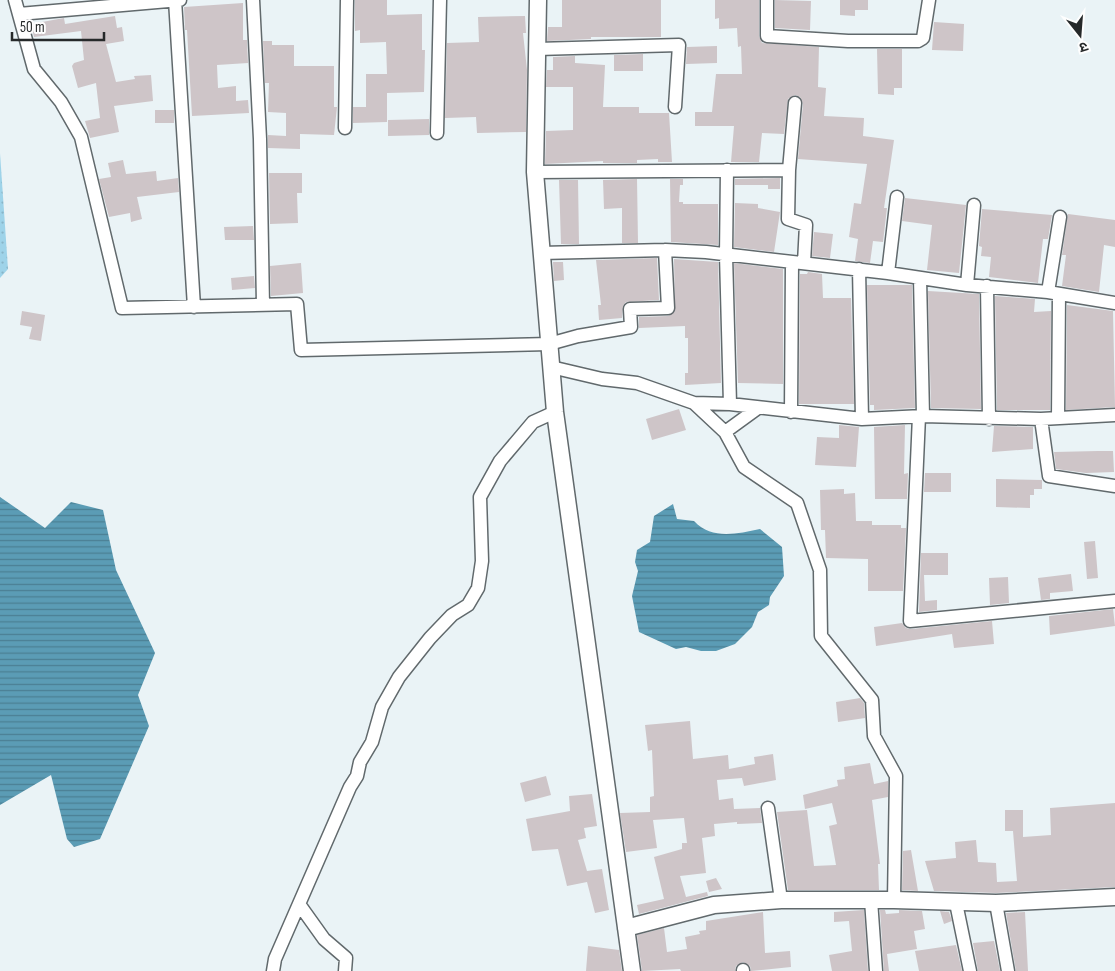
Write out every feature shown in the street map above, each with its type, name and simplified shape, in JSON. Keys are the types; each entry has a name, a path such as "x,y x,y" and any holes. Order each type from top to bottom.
{"street":[{"path":"15,0 34,69 61,102 81,137 122,308 297,304 301,350 549,344 578,336 632,327 630,309 668,308 665,250"},
{"path":"175,0 194,307"},
{"path":"19,14 180,0"},
{"path":"253,0 260,139 263,305"},
{"path":"345,128 347,0"},
{"path":"437,133 440,0"},
{"path":"538,0 535,172 554,412 632,971"},
{"path":"767,0 768,36 848,41 918,41 923,38 929,0"},
{"path":"537,49 679,45 676,107"},
{"path":"791,412 798,263 806,225 788,219 789,170 795,103"},
{"path":"727,170 726,254 730,404"},
{"path":"535,172 789,170"},
{"path":"888,272 897,197"},
{"path":"967,285 974,205"},
{"path":"1058,418 1053,293 1060,217"},
{"path":"541,253 665,250 726,254 888,272 967,285 1053,293 1115,303"},
{"path":"859,269 862,419"},
{"path":"920,278 921,416 910,621 1115,601"},
{"path":"987,286 989,419"},
{"path":"551,367 637,383 694,403 730,404 862,419 921,416 1041,419 1115,414"},
{"path":"694,403 725,432 744,467 797,503 820,570 821,636 872,700 874,736 896,776 894,900"},
{"path":"725,432 758,408"},
{"path":"273,971 275,959 350,787 357,776 360,762 372,742 382,707 399,677 430,638 452,616 468,605 478,588 482,561 480,497 500,461 532,422 554,412"},
{"path":"1041,419 1049,476 1115,486"},
{"path":"768,808 781,900"},
{"path":"626,928 714,905 781,900 894,900 996,903 1115,897"},
{"path":"871,900 876,971"},
{"path":"956,903 970,971"},
{"path":"996,903 1008,971"},
{"path":"300,904 324,940 346,958 345,971"}],"shaded area":[{"path":"0,153 8,269 0,278"},
{"path":"0,497 45,528 71,502 103,510 116,570 155,653 138,695 149,726 100,839 74,847 67,839 51,775 0,805"},
{"path":"673,504 677,519 694,521 701,527 716,533 733,534 760,529 782,547 784,576 770,597 769,605 758,612 752,627 735,644 716,651 701,651 686,647 676,649 639,632 632,596 638,571 635,562 637,550 650,542 654,516"}],"building":[{"path":"355,0 387,0 387,15 422,14 422,50 425,50 424,92 387,93 387,122 353,123 353,107 366,107 366,74 387,74 386,42 360,43 360,30 355,31"},
{"path":"562,0 661,0 661,37 591,37 591,39 547,41 548,27 562,27"},
{"path":"715,0 759,0 759,36 762,43 819,47 818,87 826,88 824,116 864,118 863,136 894,140 884,208 887,208 883,242 873,241 870,263 855,261 858,239 849,237 854,203 861,204 867,164 798,159 803,104 800,97 795,95 788,99 784,134 762,133 759,162 731,162 734,126 695,126 695,112 712,112 716,74 742,74 741,46 738,47 737,28 719,29 719,18 715,19"},
{"path":"775,0 811,1 810,30 775,28"},
{"path":"840,0 868,0 868,10 855,10 855,16 840,15"},
{"path":"243,3 243,40 247,40 248,63 217,65 218,88 236,86 236,101 248,100 249,113 192,116 184,7"},
{"path":"115,16 117,28 122,27 124,41 106,44 116,82 135,79 134,76 151,75 153,101 114,106 119,132 90,138 85,121 100,118 96,83 78,88 72,66 74,63 84,60 81,31 34,37 31,24 64,18 65,24"},
{"path":"525,16 526,33 523,33 527,70 526,132 477,133 476,117 445,118 447,43 479,42 478,17"},
{"path":"934,22 964,24 963,51 932,50"},
{"path":"263,41 272,41 272,45 294,45 294,66 334,66 334,107 337,107 334,135 300,134 300,149 268,148 268,135 286,136 286,113 268,112 269,83 265,83"},
{"path":"717,46 717,63 686,64 687,47"},
{"path":"877,49 902,49 902,88 894,88 894,95 878,94"},
{"path":"643,54 643,71 614,71 614,55"},
{"path":"575,56 575,63 605,65 603,107 639,107 639,113 669,113 672,162 658,162 658,159 637,160 637,163 603,163 603,161 545,164 546,131 573,130 573,87 546,87 547,70 553,70 553,57"},
{"path":"155,110 174,110 174,123 155,123"},
{"path":"429,119 429,135 388,136 388,120"},
{"path":"123,160 126,174 156,171 157,181 178,178 179,192 137,197 142,219 131,222 130,213 109,217 99,179 111,177 108,163"},
{"path":"269,173 302,173 302,193 297,193 298,223 270,224"},
{"path":"780,178 780,189 768,189 768,185 735,185 735,179"},
{"path":"637,179 638,243 622,243 622,208 604,209 603,180"},
{"path":"670,179 683,179 683,185 680,185 679,202 683,202 683,204 718,204 718,245 671,242"},
{"path":"559,180 578,180 579,244 561,244"},
{"path":"905,198 966,205 959,273 927,270 932,225 902,221"},
{"path":"735,203 758,204 758,208 780,212 774,252 734,247"},
{"path":"982,209 1052,215 1048,239 1043,239 1038,283 989,277 991,257 981,256 982,247 979,246"},
{"path":"1068,214 1115,220 1115,247 1104,245 1099,292 1062,286 1066,255 1062,255"},
{"path":"253,226 254,240 225,240 224,227"},
{"path":"814,232 833,234 830,258 812,256"},
{"path":"657,258 659,300 626,302 623,306 622,318 599,320 598,305 601,305 596,260"},
{"path":"674,259 718,262 721,383 685,385 685,373 688,373 688,338 685,338 685,326 639,328 639,317 668,316 675,311"},
{"path":"553,262 563,262 564,280 554,281"},
{"path":"301,263 303,293 271,296 270,266"},
{"path":"734,263 783,269 783,384 738,383"},
{"path":"808,272 822,274 823,298 851,298 854,404 799,404 800,274 807,274"},
{"path":"254,276 255,288 232,290 231,278"},
{"path":"867,285 912,285 915,408 874,410 874,405 870,405"},
{"path":"928,291 979,294 981,409 931,408"},
{"path":"995,296 1035,299 1034,312 1051,311 1050,410 997,410"},
{"path":"1067,305 1113,311 1115,407 1066,410"},
{"path":"22,311 45,315 41,341 29,339 32,327 20,325"},
{"path":"679,409 686,430 652,440 646,419"},
{"path":"839,425 859,427 856,467 815,465 817,437 839,438"},
{"path":"905,425 904,474 908,473 907,499 875,499 874,427"},
{"path":"994,426 1033,427 1033,449 992,452"},
{"path":"1113,451 1114,472 1086,473 1056,469 1054,452"},
{"path":"925,473 951,473 951,492 924,492"},
{"path":"996,479 1042,480 1042,489 1034,489 1034,495 1030,495 1030,508 996,507"},
{"path":"844,489 844,494 855,493 856,521 872,521 872,525 901,525 901,528 906,528 903,591 868,591 868,559 826,558 825,530 821,530 820,490"},
{"path":"1095,541 1098,578 1087,579 1084,542"},
{"path":"921,553 948,553 948,575 924,575 925,601 937,600 937,610 919,612"},
{"path":"1071,574 1073,591 1050,593 1050,599 1041,600 1038,578"},
{"path":"1008,577 1009,603 990,605 989,578"},
{"path":"1113,609 1115,626 1050,635 1049,616"},
{"path":"992,621 994,644 954,648 952,634 876,646 874,627 902,623 906,628 911,629"},
{"path":"860,698 864,703 865,718 838,722 836,702"},
{"path":"690,721 693,759 728,755 729,769 755,764 754,757 773,754 776,780 744,786 742,778 717,780 719,800 733,798 734,809 760,808 762,823 737,824 737,822 714,824 715,836 702,838 706,873 680,876 686,897 707,892 708,896 639,914 637,905 664,899 654,857 682,849 682,843 687,843 684,818 653,820 657,848 626,852 620,813 650,812 650,797 654,796 652,750 648,751 645,725"},
{"path":"870,763 874,784 888,781 888,797 872,800 880,864 878,864 879,890 788,890 777,812 807,810 814,866 836,865 829,826 837,824 832,803 805,809 803,795 838,786 837,780 845,779 844,767"},
{"path":"546,776 551,795 525,802 520,783"},
{"path":"592,794 597,826 584,828 586,838 578,840 587,871 602,869 609,910 595,913 587,882 567,886 558,849 532,851 526,819 570,811 569,796"},
{"path":"1115,803 1115,887 996,893 934,891 925,861 956,858 955,842 976,840 978,862 996,863 997,882 1017,881 1013,831 1005,831 1005,810 1023,810 1023,837 1051,835 1050,808"},
{"path":"911,850 918,891 902,890 903,851"},
{"path":"716,878 722,889 709,892 706,881"},
{"path":"864,910 868,971 832,971 829,955 852,951 849,921 834,922 834,912"},
{"path":"880,910 885,910 886,914 899,913 899,910 922,911 925,929 914,931 917,949 887,954 889,971 884,971"},
{"path":"940,911 949,912 952,921 944,924"},
{"path":"763,912 765,953 790,951 791,967 751,971 750,966 743,962 736,966 735,971 681,971 680,969 642,971 637,935 664,928 667,952 687,949 685,937 700,934 699,931 706,930 706,921"},
{"path":"1025,912 1028,971 1016,971 1006,913"},
{"path":"994,941 1000,971 978,971 973,943"},
{"path":"956,945 962,971 919,971 915,951"},
{"path":"588,946 619,950 622,971 586,971"}]}
